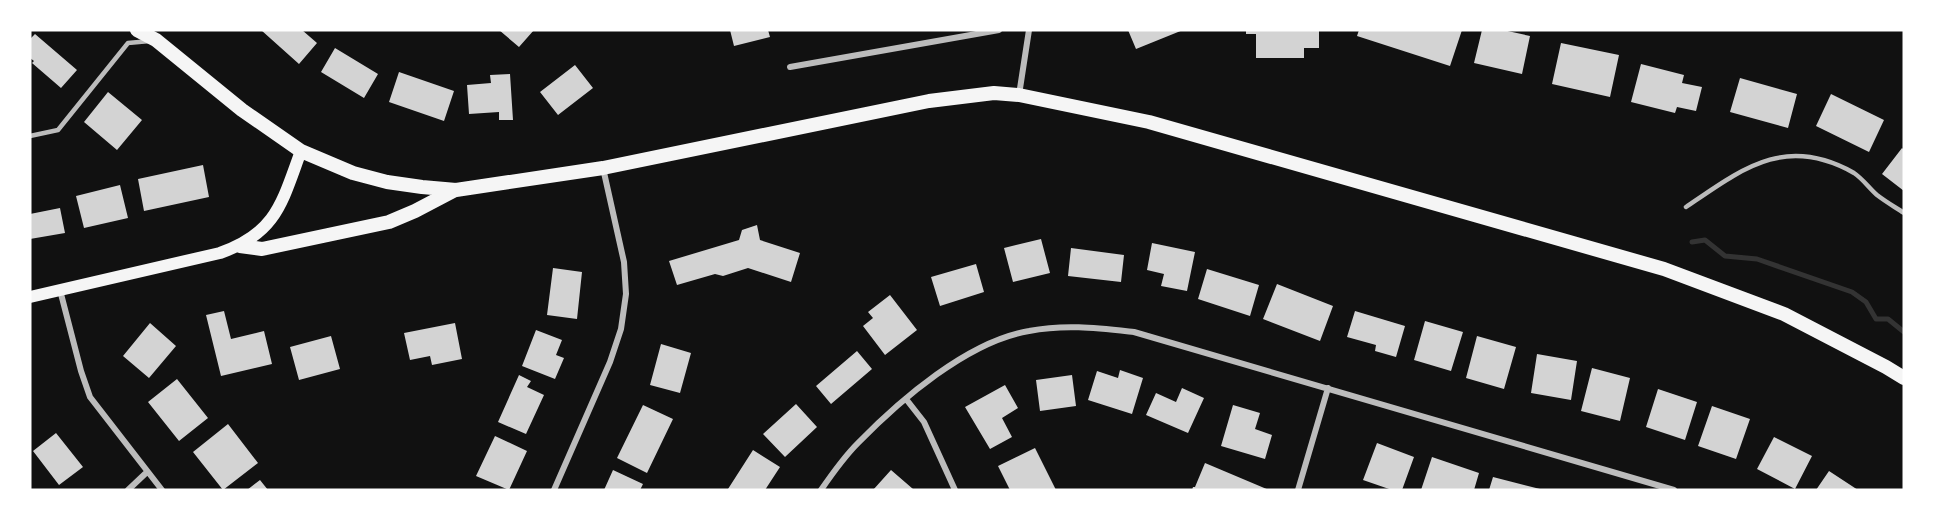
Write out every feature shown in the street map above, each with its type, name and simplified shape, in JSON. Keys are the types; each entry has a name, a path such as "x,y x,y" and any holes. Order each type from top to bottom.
{"main road":[{"path":"137,30 153,35 242,110 301,151 352,173 422,188 456,190 603,168 929,101 994,93 1019,95 1149,122 1664,268 1784,314 1904,378"},
{"path":"30,297 220,253 240,246 258,235 272,221 281,205 301,151"},
{"path":"240,246 262,249 389,222 415,212 456,190"}],"street":[{"path":"790,67 999,30"},
{"path":"1019,95 1029,30"},
{"path":"554,490 610,362 621,328 626,294 624,262 603,168"},
{"path":"60,290 81,371 90,396 162,490"},
{"path":"821,490 857,444 906,399 964,356 983,345 1027,331 1077,325 1134,332 1674,490"},
{"path":"1298,490 1328,388"},
{"path":"906,399 924,422 955,490"},
{"path":"128,490 147,472"}],"lane":[{"path":"30,136 58,130 128,43 153,35"},
{"path":"1686,207 1740,171 1759,162 1786,156 1806,157 1839,166 1856,174 1878,195 1904,213"}],"building":[{"path":"261,30 302,30 317,43 299,64"},
{"path":"499,30 534,30 519,47"},
{"path":"730,30 768,30 770,37 734,46"},
{"path":"1128,30 1183,30 1136,49"},
{"path":"1246,30 1319,30 1319,48 1304,48 1304,58 1256,58 1256,34 1246,34"},
{"path":"1359,30 1462,30 1450,66 1357,36"},
{"path":"1482,30 1503,30 1530,36 1522,74 1474,63"},
{"path":"35,34 77,70 61,88 32,63 34,61 30,58 30,39"},
{"path":"1561,43 1619,55 1610,97 1552,84"},
{"path":"335,48 378,74 364,98 321,72"},
{"path":"1641,64 1684,75 1682,83 1702,87 1696,111 1677,107 1675,113 1631,102"},
{"path":"575,65 593,88 558,115 540,92"},
{"path":"399,72 454,91 444,121 389,102"},
{"path":"510,74 513,120 499,120 499,112 469,114 467,85 491,83 490,75"},
{"path":"1740,78 1797,94 1788,128 1730,112"},
{"path":"108,92 142,120 117,150 84,122"},
{"path":"1831,94 1884,120 1869,152 1816,126"},
{"path":"1902,148 1904,150 1904,191 1882,174"},
{"path":"203,165 209,197 144,211 138,179"},
{"path":"120,185 128,218 84,228 76,196"},
{"path":"60,208 65,233 30,239 30,214"},
{"path":"757,225 760,240 800,253 791,282 748,268 723,276 715,274 677,285 669,261 739,240 742,230"},
{"path":"1041,239 1050,273 1013,282 1004,248"},
{"path":"1152,243 1195,252 1187,291 1161,286 1164,274 1147,270"},
{"path":"1071,248 1124,255 1121,282 1068,276"},
{"path":"976,264 984,292 940,306 931,277"},
{"path":"553,268 582,272 577,319 547,315"},
{"path":"1207,269 1259,285 1250,316 1198,299"},
{"path":"1277,284 1333,306 1320,341 1263,319"},
{"path":"890,295 917,330 885,355 863,326 873,318 868,312"},
{"path":"224,311 231,339 264,331 272,364 221,376 206,315"},
{"path":"1355,311 1405,326 1396,357 1375,351 1376,345 1347,337"},
{"path":"1425,321 1463,332 1451,371 1414,360"},
{"path":"150,323 176,346 149,378 123,356"},
{"path":"455,323 462,359 432,365 430,356 410,360 404,333"},
{"path":"536,330 562,340 556,355 564,358 555,379 522,366"},
{"path":"331,336 340,369 299,380 290,347"},
{"path":"1477,336 1516,347 1504,389 1466,378"},
{"path":"661,344 691,353 680,393 650,385"},
{"path":"857,351 872,369 831,404 816,386"},
{"path":"1537,354 1577,361 1571,400 1531,393"},
{"path":"1592,368 1630,378 1620,421 1581,411"},
{"path":"1120,370 1143,378 1132,414 1088,400 1097,371 1118,378"},
{"path":"519,375 531,381 527,387 544,395 526,434 498,422"},
{"path":"1072,375 1076,406 1040,411 1036,380"},
{"path":"177,379 208,418 179,441 148,402"},
{"path":"1005,385 1018,408 1002,418 1012,437 990,449 965,407"},
{"path":"1182,388 1204,398 1188,433 1146,415 1156,393 1176,402"},
{"path":"1658,389 1697,402 1685,440 1646,427"},
{"path":"796,404 817,427 785,457 763,434"},
{"path":"643,405 673,419 647,473 617,458"},
{"path":"1233,405 1260,413 1255,429 1272,435 1265,459 1221,446"},
{"path":"1712,406 1750,419 1736,459 1698,446"},
{"path":"228,424 258,463 223,490 193,452"},
{"path":"56,433 83,467 59,485 33,451"},
{"path":"495,436 527,451 509,490 476,476"},
{"path":"1774,437 1812,456 1795,489 1757,469"},
{"path":"1377,443 1414,457 1402,490 1392,490 1363,480"},
{"path":"1035,448 1056,490 1010,490 998,466"},
{"path":"753,450 780,467 765,490 728,489"},
{"path":"1432,457 1479,473 1474,490 1421,490"},
{"path":"1205,463 1269,490 1192,490"},
{"path":"613,470 643,484 640,490 604,490"},
{"path":"891,470 913,489 873,490"},
{"path":"1829,471 1858,490 1816,490"},
{"path":"1493,477 1540,489 1540,490 1489,490"},
{"path":"260,480 268,490 247,490"}],"waterway":[{"path":"1692,242 1705,240 1725,256 1757,259 1852,292 1866,302 1876,319 1888,319 1904,332"}]}
